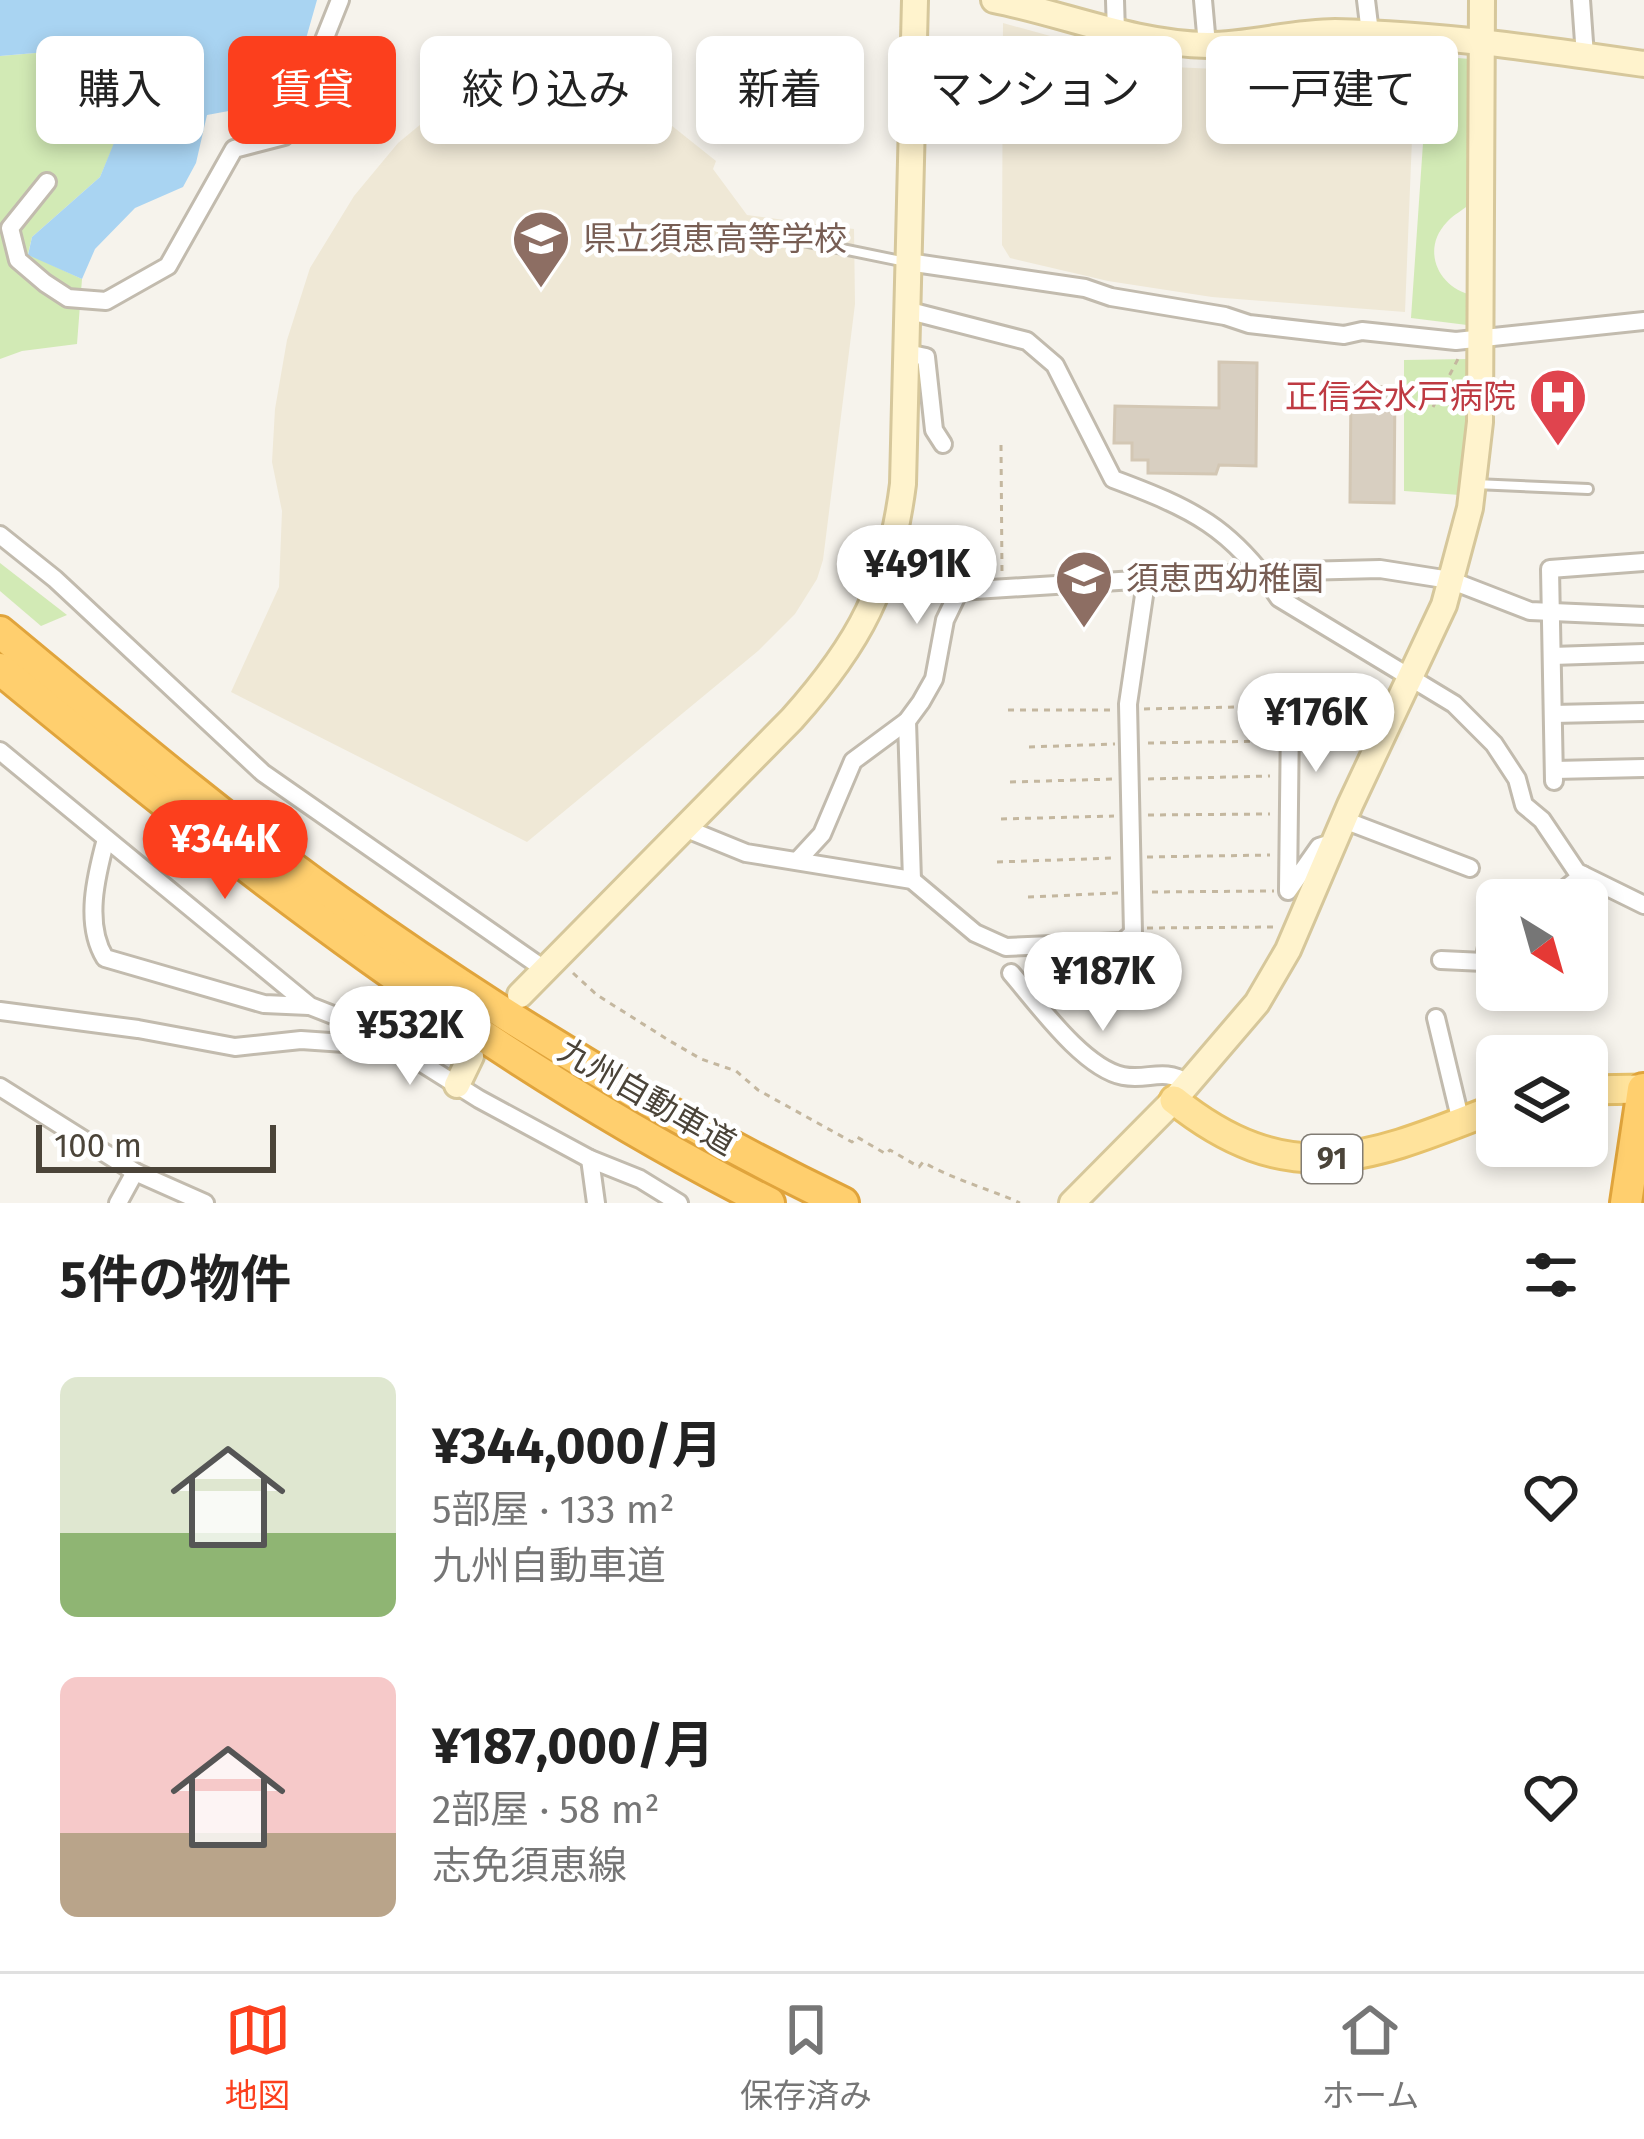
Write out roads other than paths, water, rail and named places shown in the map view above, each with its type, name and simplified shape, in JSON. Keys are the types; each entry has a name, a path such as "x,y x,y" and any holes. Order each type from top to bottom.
{"highway":[{"name":"九州自動車道","path":"0,632 188,787 334,898 495,1007 702,1132 843,1203"},
{"name":"九州自動車道","path":"0,669 172,811 472,1030 767,1203"},
{"path":"1630,1203 1643,1089"},
{"path":"702,1132 862,1203"}],"main road":[{"path":"1608,1090 1643,1089"},
{"name":"91","path":"1181,1091 1220,1134 1247,1146 1329,1159 1392,1148 1476,1116"}],"street":[{"path":"46,182 10,228 18,260 68,298 106,301 142,283 168,266 234,149 284,136 304,119 324,40 340,0"},
{"path":"520,994 827,680 880,591 896,535 903,484 915,0"},
{"path":"994,0 1116,33 1206,45"},
{"path":"1115,0 1116,33"},
{"path":"1203,0 1207,36"},
{"path":"1366,0 1370,33"},
{"path":"1072,1203 1181,1091 1257,1003 1288,950 1444,605 1473,484 1483,338 1483,0"},
{"path":"1581,0 1585,56"},
{"path":"1291,36 1328,32 1482,40 1644,64"},
{"path":"908,262 1085,288 1111,297 1300,332 1381,332 1456,341 1644,321"},
{"path":"906,310 1027,341 1042,352 1055,365 1113,479 1211,521 1261,572 1279,598 1454,704 1493,744 1517,779 1524,805 1542,820 1576,872 1644,905"},
{"path":"907,353 926,357 934,430 943,444"},
{"path":"0,536 55,579 263,773 549,963"},
{"path":"1644,562 1550,569 1554,776 1644,768"},
{"path":"798,860 822,834 853,761 907,721 934,680 945,620 959,591 1380,569 1450,580 1517,607 1552,614 1644,616"},
{"path":"682,827 746,853 913,880 975,933 1006,947 1124,941 1133,928 1128,710 1146,582"},
{"path":"1552,656 1644,653"},
{"path":"1288,712 1288,891 1319,847 1339,831"},
{"path":"1553,714 1644,712"},
{"path":"907,721 913,880"},
{"path":"0,751 310,1006 367,1028 457,1085 679,1203"},
{"path":"1339,831 1470,868"},
{"path":"106,839 93,940 105,958 264,1004 310,1006"},
{"path":"1578,879 1583,875"},
{"path":"1441,960 1476,962"},
{"path":"1011,973 1078,1048 1102,1066 1123,1076 1173,1074 1181,1091"},
{"path":"0,1011 235,1047 301,1040 389,1046"},
{"path":"1436,1018 1461,1122"},
{"path":"457,1085 470,1056"},
{"path":"0,1087 135,1172 205,1203"},
{"path":"590,1159 596,1203"},
{"path":"118,1203 135,1172"}],"lane":[{"path":"745,229 908,262"},
{"path":"1473,484 1588,489"}],"water":[{"path":"0,0 317,0 307,36 228,36 228,111 207,115 204,128 204,36 36,36 36,53 0,56"},
{"path":"114,144 200,144 183,187 135,208 95,249 82,279 28,255 32,237 100,177"}],"place":[{"name":"県立須恵高等学校","path":"541,290"},
{"name":"正信会水戸病院","path":"1558,448"},
{"name":"須恵西幼稚園","path":"1084,630"}]}
